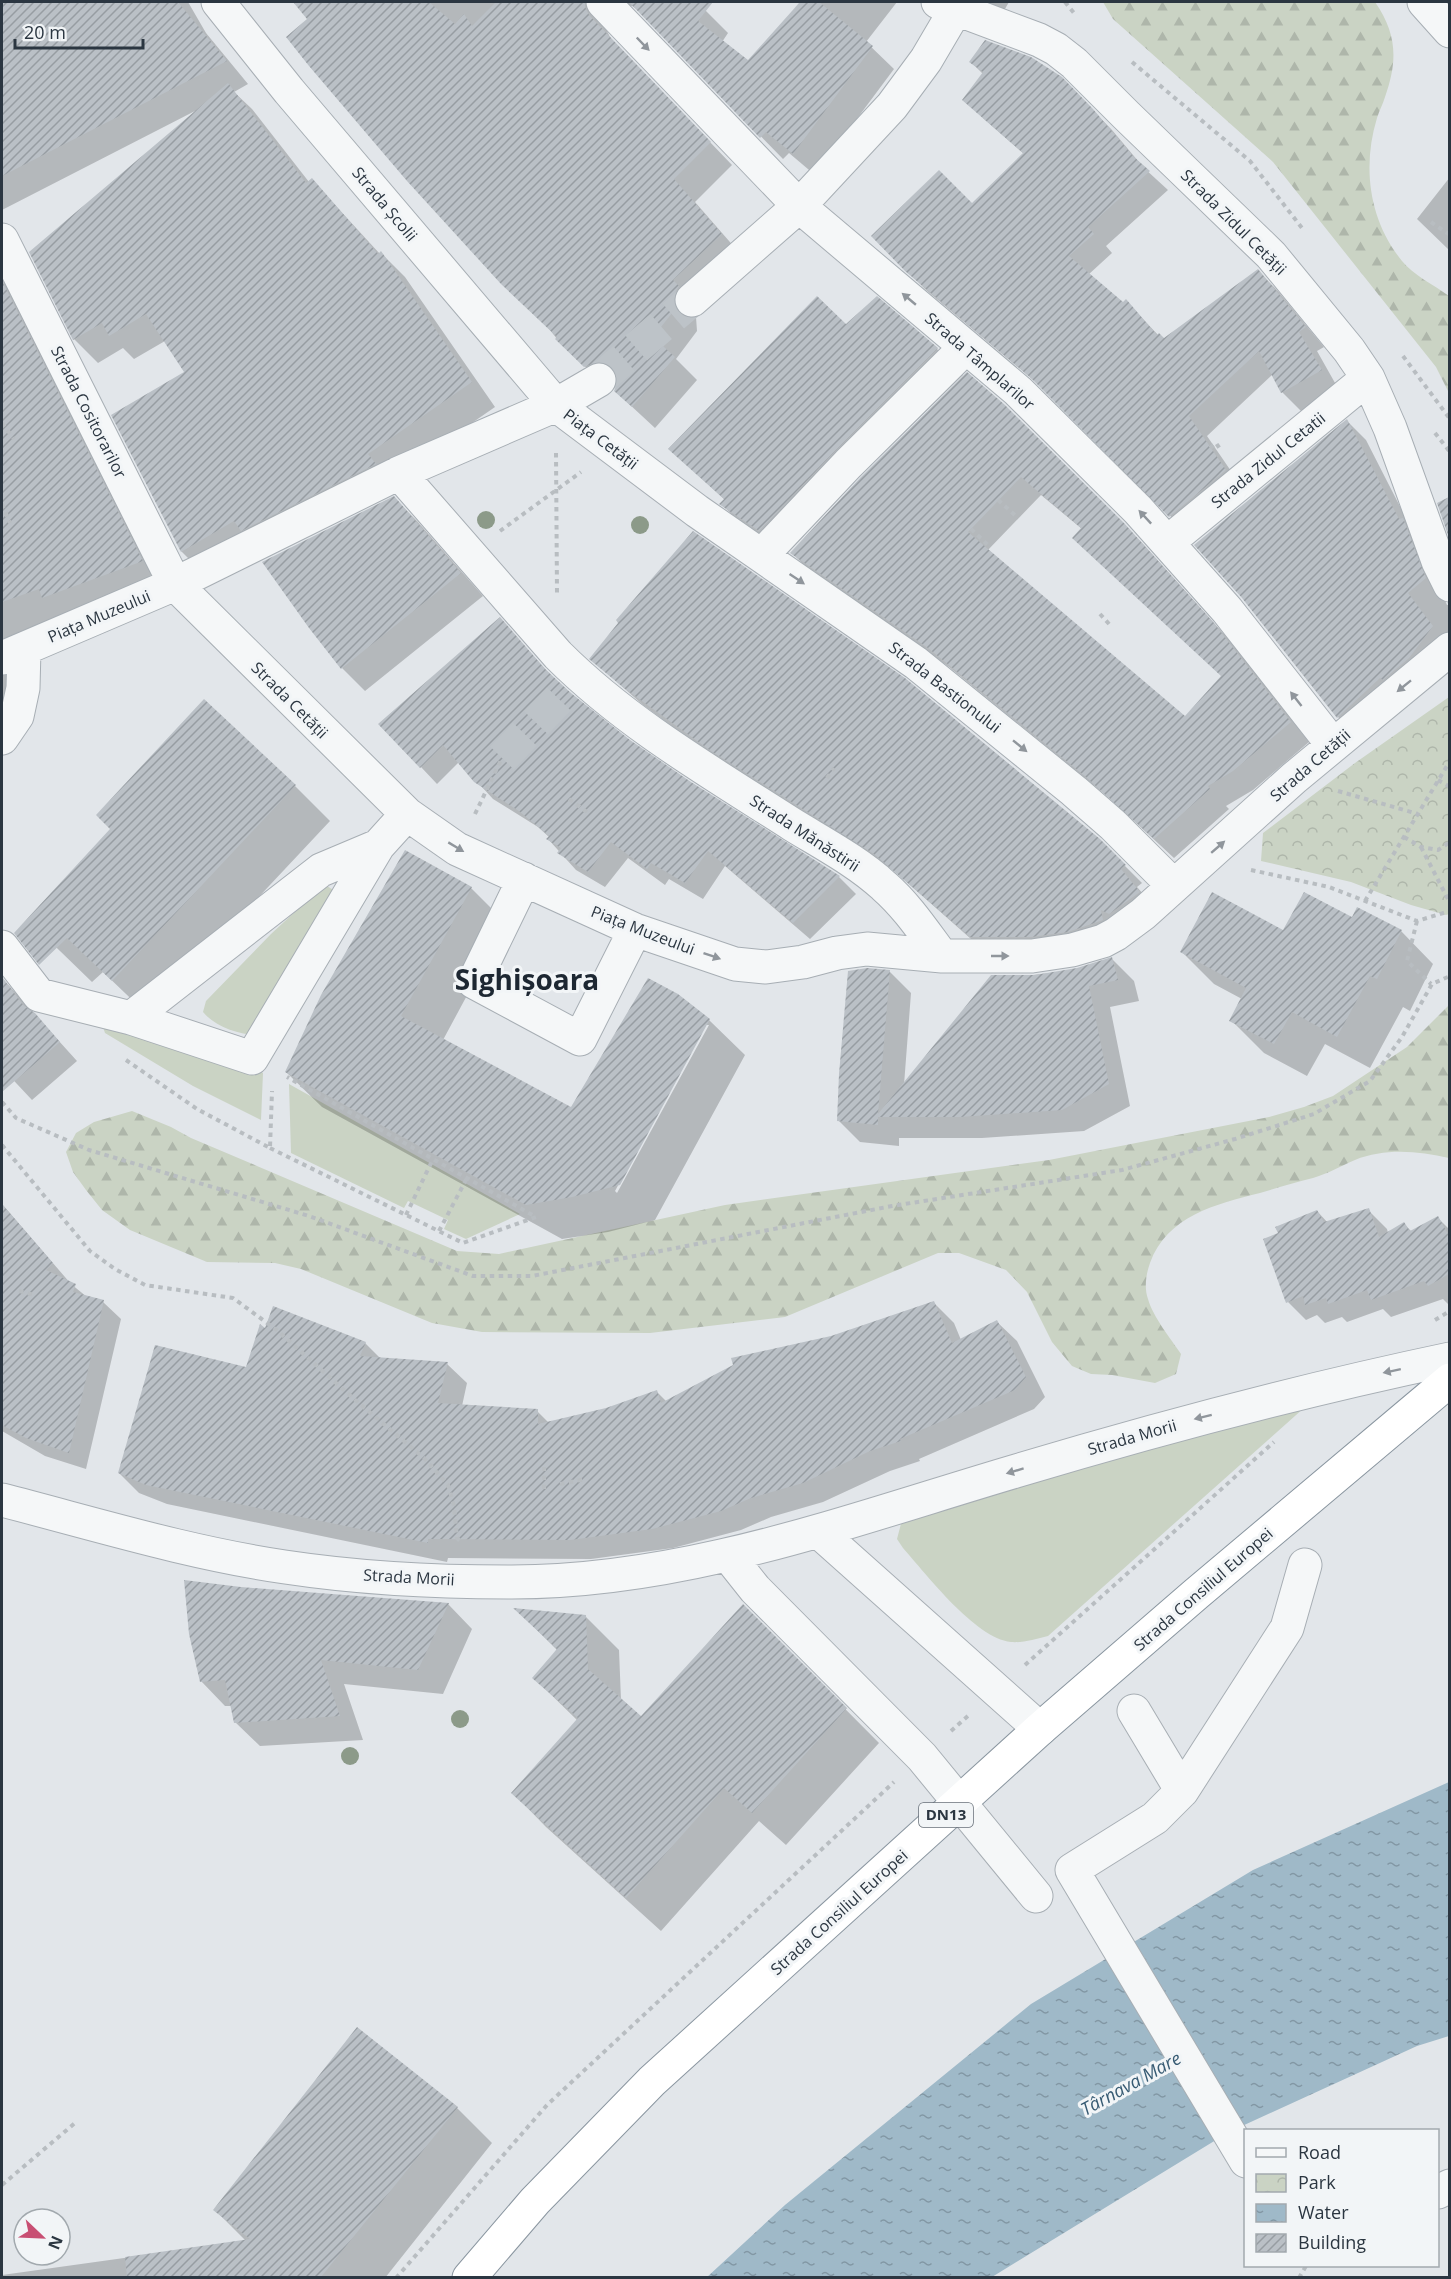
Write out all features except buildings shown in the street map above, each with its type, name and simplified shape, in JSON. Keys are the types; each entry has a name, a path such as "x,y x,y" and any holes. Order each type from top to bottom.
{"highway":[{"name":"Strada Consiliul Europei","path":"469,2277 535,2201 652,2081 1040,1729 1449,1380"}],"street":[{"name":"Strada Școlii","path":"218,2 289,91 556,405"},
{"name":"Strada Tâmplarilor","path":"603,2 799,206 1018,391 1168,542 1227,610 1333,744"},
{"path":"1424,2 1449,31"},
{"name":"Strada Zidul Cetății","path":"692,300 799,206 892,106 926,60 951,4 1039,40 1056,49 1074,63 1271,255 1349,350 1368,378 1390,428 1438,561 1449,585"},
{"name":"Strada Cositorarilor","path":"2,240 175,584"},
{"path":"762,555 966,347"},
{"name":"Strada Zidul Cetatii","path":"1168,542 1368,378"},
{"path":"556,405 599,380"},
{"name":"Piața Cetății","path":"175,584 399,473 556,405 697,511"},
{"path":"399,473 469,553"},
{"name":"Strada Bastionului","path":"697,511 885,639 991,722 1113,825 1174,886"},
{"name":"Strada Mănăstirii","path":"469,553 580,677 651,732 843,856 883,885 906,909 942,956"},
{"name":"Piața Muzeului","path":"2,738 18,716 23,688 13,653 175,584"},
{"name":"Strada Cetății","path":"175,584 407,814"},
{"name":"Strada Cetății","path":"1174,886 1333,744 1449,649"},
{"path":"2,947 39,995 131,1018 262,1064 378,846 407,814"},
{"name":"Piața Muzeului","path":"407,814 457,849 635,930 735,964 766,967 803,962 837,952 867,950 942,956"},
{"path":"131,1018 321,870 378,846"},
{"path":"524,879 474,982 580,1039 635,930"},
{"path":"942,956 1032,956 1072,950 1103,941 1143,914 1174,886"},
{"name":"Strada Morii","path":"2,1500 200,1550 285,1567 391,1578 510,1582 572,1579 629,1573 728,1555 819,1532 1175,1424 1341,1382 1449,1359"},
{"path":"819,1532 1040,1729"},
{"path":"728,1555 755,1589 922,1757 1036,1896"},
{"path":"1244,2160 1072,1870 1155,1818 1182,1791 1287,1628 1305,1565"},
{"path":"1134,1711 1182,1791"}],"path":[{"path":"1431,222 1449,235"},
{"path":"556,405 557,596"},
{"path":"2,423 14,440"},
{"path":"469,553 613,449"},
{"path":"999,500 1016,516"},
{"path":"2,504 10,523"},
{"path":"971,529 988,545"},
{"path":"1100,614 1110,625"},
{"path":"457,849 502,758"},
{"path":"1365,901 1449,761"},
{"path":"827,778 834,768"},
{"path":"1294,778 1418,814"},
{"path":"1438,780 1449,787"},
{"path":"569,799 587,812"},
{"path":"1404,837 1421,847 1438,850 1449,842"},
{"path":"1421,847 1449,903"},
{"path":"1203,860 1329,887 1417,921 1449,911"},
{"path":"1417,921 1407,961 1432,984"},
{"path":"2,1102 16,1118 89,1150 309,1216 472,1276 532,1276 892,1206 1122,1170 1235,1139 1314,1114 1370,1081 1402,1037 1432,984 1449,976"},
{"path":"120,1056 197,1109 270,1148 463,1243 536,1217 262,1064"},
{"path":"262,1064 270,1148"},
{"path":"2,1145 90,1251 115,1269 145,1285 234,1298 278,1331 432,1467 448,1485 454,1506 457,1538 463,1545"},
{"path":"406,1215 433,1159"},
{"path":"439,1231 467,1178"},
{"path":"19,1291 34,1294"},
{"path":"544,1467 544,1489"},
{"path":"560,1484 586,1479"},
{"path":"2,2185 75,2122"}],"green space":[{"path":"1103,2 1375,2 1388,25 1393,59 1389,84 1372,137 1370,174 1372,192 1382,228 1402,261 1449,296 1449,393 1436,367 1273,162 1113,19"},
{"path":"1449,697 1449,914 1411,905 1351,882 1261,861 1263,833 1355,763"},
{"path":"322,883 335,891 257,1035 227,1029 214,1022 203,1012 206,1001 271,934 312,896"},
{"path":"1449,1005 1449,1158 1402,1152 1366,1156 1318,1176 1210,1208 1181,1223 1158,1247 1150,1263 1147,1276 1146,1290 1150,1306 1181,1354 1176,1374 1155,1383 1112,1375 1091,1374 1072,1366 1052,1342 1027,1292 1006,1270 959,1253 938,1253 785,1317 650,1333 482,1332 432,1323 301,1269 275,1263 207,1262 130,1230 102,1210 73,1172 66,1152 76,1133 94,1122 132,1111 457,1251 499,1254 725,1205 1049,1160 1269,1117 1333,1096 1407,1047"},
{"path":"101,1021 198,1045 263,1073 261,1120 193,1086 105,1033"},
{"path":"289,1084 520,1214 466,1239 444,1229 448,1220 408,1201 404,1208 291,1153"},
{"path":"1314,1399 1048,1636 1011,1642 997,1638 982,1629 952,1604 897,1539 902,1520"}],"water":[{"name":"Târnava Mare","path":"1449,1782 1449,2036 1417,2046 1229,2132 992,2277 706,2278 785,2205 1031,2004 1253,1870"}],"tunnel":[{"path":"599,380 692,300"},
{"path":"502,758 580,677"}],"district":[{"name":"Sighișoara","path":"527,980"}]}
